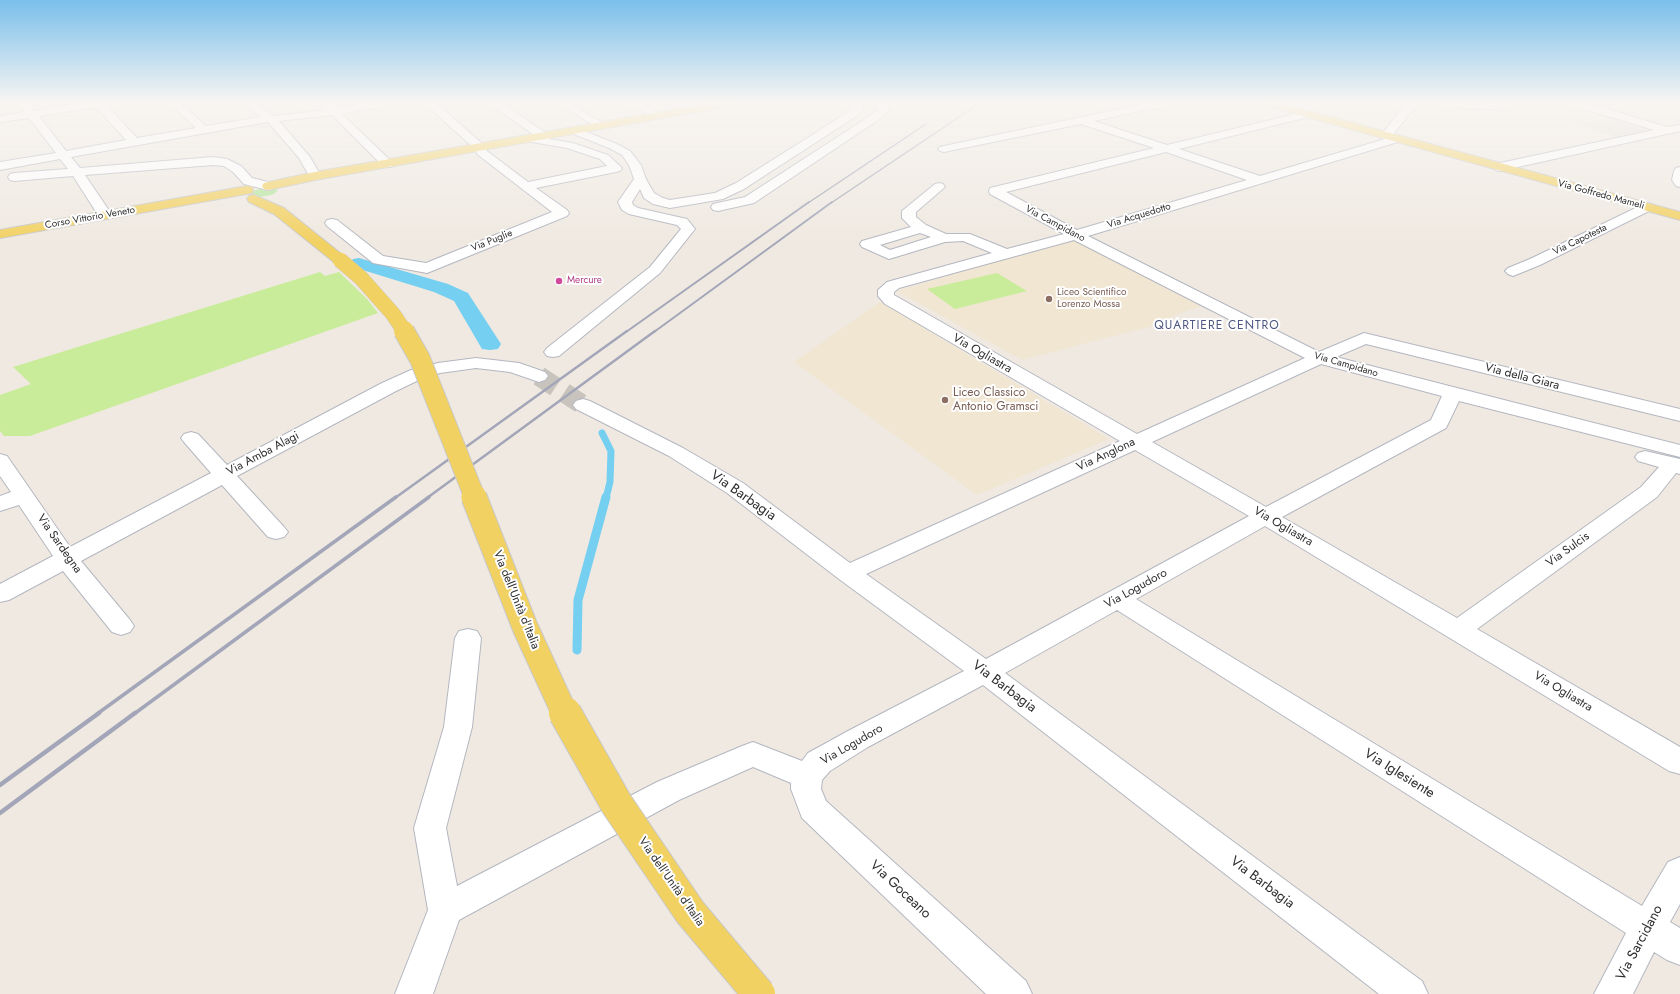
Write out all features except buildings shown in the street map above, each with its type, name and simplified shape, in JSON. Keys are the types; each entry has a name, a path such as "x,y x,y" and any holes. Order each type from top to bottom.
{"main road":[{"path":"248,192 315,176 472,149"},
{"name":"Via Goffredo Mameli","path":"1437,149 1680,216"},
{"path":"248,192 283,192 348,171"},
{"path":"268,186 280,186 283,192 279,211"},
{"name":"Corso Vittorio Veneto","path":"0,234 179,201 248,192"},
{"name":"Via dell'Unità d'Italia","path":"248,192 279,211 361,278 393,314 407,335 420,359 525,627 565,714 616,803 690,912 759,994"}],"street":[{"path":"58,149 76,171 105,215"},
{"path":"0,166 93,149"},
{"path":"297,149 304,157 315,176"},
{"path":"373,149 388,164"},
{"name":"Via Puglie","path":"332,223 378,260 427,268 562,213 481,152 480,149"},
{"path":"526,186 616,168 604,157 584,149"},
{"path":"619,149 626,154 635,165 640,179 649,195 658,201 691,209 725,206 749,200 826,149"},
{"path":"670,204 718,196 740,186 798,149"},
{"name":"Via Campidano","path":"1164,149 995,191 1076,235 1318,358 1450,399 1678,461"},
{"path":"1167,149 1259,180"},
{"name":"Via Acquedotto","path":"886,296 886,290 893,285 1076,235 1259,180 1354,149"},
{"path":"1500,167 1582,149"},
{"path":"0,178 213,161 227,163 237,169 248,192"},
{"path":"1680,171 1678,180 1680,183"},
{"path":"553,352 655,270 688,229 682,222 634,211 627,207 625,202 640,179"},
{"path":"939,187 909,211 909,218 921,228 944,238"},
{"path":"627,198 640,194 649,195"},
{"name":"Via Capotesta","path":"1513,271 1535,262 1646,207"},
{"path":"921,228 867,244 889,255 944,238 965,236 1006,254"},
{"name":"Via Ogliastra","path":"886,296 891,301 1265,516 1680,762"},
{"name":"Via Anglona","path":"848,573 1364,338"},
{"name":"Via della Giara","path":"1364,338 1680,415"},
{"name":"Via Amba Alagi","path":"0,594 389,387 424,372 438,368 476,363 513,368 539,376"},
{"name":"Via Campidano","path":"1297,368 1543,417 1678,461"},
{"path":"1543,417 1552,384"},
{"name":"Via Logudoro","path":"807,776 819,762 858,739 985,672 1265,516 1439,424 1450,399"},
{"name":"Via Barbagia","path":"583,405 676,452 735,488 848,573 985,672 1409,994"},
{"path":"192,438 276,532"},
{"name":"Via Sardegna","path":"0,460 66,558 121,626"},
{"name":"Via Sulcis","path":"1458,630 1649,492 1678,461"},
{"path":"0,504 24,495"},
{"name":"Via Iglesiente","path":"1118,599 1680,948"},
{"path":"414,994 445,910 430,828 458,727 468,638"},
{"path":"445,910 668,791 753,754 807,776"},
{"name":"Via Goceano","path":"807,776 806,789 813,809 1013,994"},
{"name":"Via Sarcidano","path":"1613,994 1680,872"}],"shaded area":[{"name":"Liceo Scientifico Lorenzo Mossa","path":"1074,240 1201,306 1176,315 1160,324 1022,360 897,291 1049,246"},
{"name":"Liceo Classico Antonio Gramsci","path":"880,302 911,321 914,320 923,325 920,326 1109,439 977,495 794,362"}],"green space":[{"path":"263,188 274,188 278,190 274,194 266,196 257,197 249,195 253,191"},
{"path":"320,272 325,276 339,272 367,299 378,313 30,436 4,436 0,431 0,395 31,384 13,367"},
{"path":"997,273 1027,291 955,309 927,289"}],"waterway":[{"path":"359,263 441,288 461,297 490,344"},
{"path":"602,433 611,451 610,482 606,498"},
{"path":"577,650 578,600 606,497"}],"tunnel":[{"path":"539,376 583,405"}],"railway":[{"path":"808,203 888,149"},
{"path":"831,203 911,149"},
{"path":"626,332 809,202"},
{"path":"654,332 832,202"},
{"path":"395,498 627,331"},
{"path":"427,498 655,331"},
{"path":"97,714 396,497"},
{"path":"134,714 429,497"},
{"path":"0,785 99,713"},
{"path":"0,813 135,713"}],"place":[{"name":"Mercure","path":"559,281"},
{"name":"Liceo Scientifico Lorenzo Mossa","path":"1049,299"},
{"name":"Liceo Classico Antonio Gramsci","path":"945,400"}],"district":[{"name":"QUARTIERE CENTRO","path":"1217,326"}]}
